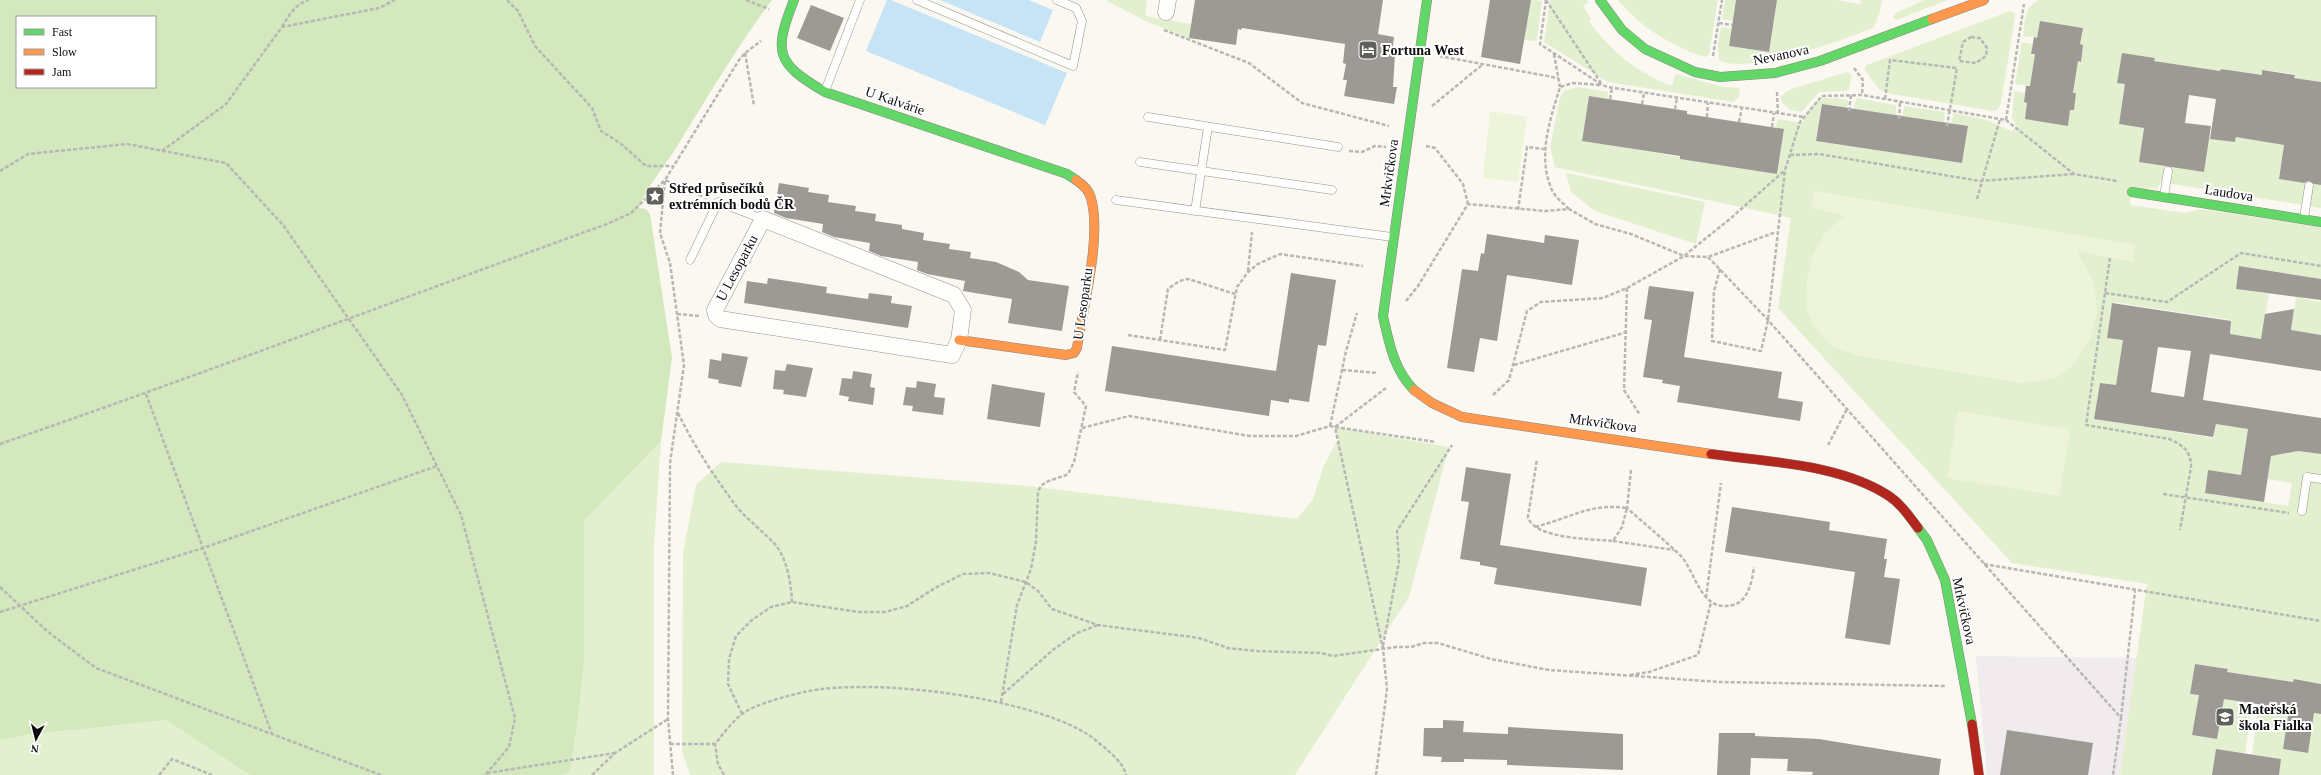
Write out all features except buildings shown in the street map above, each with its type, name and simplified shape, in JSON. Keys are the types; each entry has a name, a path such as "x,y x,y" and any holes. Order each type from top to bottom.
{"street":[{"name":"U Kalvárie","path":"794,0 781,31 780,44 781,54 792,72 825,92 1067,174"},
{"name":"Mrkvičkova","path":"1427,0 1383,316 1389,346 1402,376 1422,397 1462,417 1815,469 1859,480 1890,497 1906,512 1927,540 1945,580 1967,693 1978,775"},
{"name":"Nevanova","path":"1600,0 1622,30 1645,49 1695,72 1720,77 1775,73 1820,61 1984,0"},
{"name":"U Lesoparku","path":"959,340 1066,356 1075,351 1090,251 1094,209 1088,190 1067,174"},
{"name":"Laudova","path":"2132,192 2321,222"},
{"name":"U Lesoparku","path":"763,219 954,295 963,310 959,340 952,355 720,319 716,315 715,310 763,219"}],"lane":[{"path":"825,92 860,0"},
{"path":"917,0 1073,66 1082,21 1076,8 1057,0"},
{"path":"1148,117 1340,148"},
{"path":"1194,212 1208,126"},
{"path":"1140,162 1332,190"},
{"path":"2164,197 2168,171"},
{"path":"2304,219 2309,186"},
{"path":"1116,200 1194,212 1394,237"},
{"path":"690,260 718,202 763,219"},
{"path":"2302,511 2307,477 2321,479"}],"path":[{"path":"162,151 226,104 292,11 303,2 309,0"},
{"path":"282,27 379,8 395,0"},
{"path":"507,0 518,12 535,46 592,108 601,131 620,143 646,166 673,166"},
{"path":"746,0 773,10"},
{"path":"1546,0 1602,85 1540,44 1546,0"},
{"path":"1713,59 1722,0"},
{"path":"2006,120 2024,4"},
{"path":"1719,23 1732,25"},
{"path":"1164,30 1249,63 1302,103 1394,127"},
{"path":"1948,126 1961,46 1966,39 1980,38 1986,44 1988,52 1980,62 1959,61"},
{"path":"745,53 754,106"},
{"path":"1554,53 1560,87 1544,149 1553,191 1569,210 1595,224 1631,234 1684,256 1708,257 1776,232"},
{"path":"1885,99 1890,60 1957,68"},
{"path":"1465,61 1558,78"},
{"path":"1409,126 1483,64"},
{"path":"1851,64 1862,80 1862,95"},
{"path":"1560,87 1573,83 1602,85 1708,104 1804,117"},
{"path":"1610,99 1612,88"},
{"path":"1772,128 1776,113 1777,90"},
{"path":"1642,104 1644,93"},
{"path":"1850,111 1851,95"},
{"path":"1720,269 1714,291 1712,340 1761,351 1768,320 1776,232 1784,170 1800,122 1822,96 1862,95 2006,120 2074,174"},
{"path":"1675,109 1676,98"},
{"path":"1899,119 1900,102"},
{"path":"1707,117 1708,104"},
{"path":"1739,122 1742,108"},
{"path":"1977,199 1980,181 2000,119"},
{"path":"1406,301 1418,286 1468,204 1463,184 1435,148 1407,142"},
{"path":"0,171 28,154 127,144 226,163 283,225 402,395 461,515 515,718 509,747 488,773"},
{"path":"1340,148 1362,152 1375,146 1391,148"},
{"path":"1518,210 1528,147 1544,149"},
{"path":"1790,155 1819,154 1980,181 2074,174 2118,181"},
{"path":"1493,395 1509,380 1514,365 1518,338 1527,311 1541,302 1603,298 1627,288 1684,256 1731,218 1784,170"},
{"path":"0,444 146,394 348,317 607,224 631,213 665,180 718,202"},
{"path":"1468,204 1518,210 1569,210"},
{"path":"1248,272 1252,232"},
{"path":"2105,293 2167,302 2241,253 2321,266"},
{"path":"1128,335 1225,350 1235,294 1242,279 1248,272 1265,260 1280,254 1363,266"},
{"path":"1708,257 1768,320 2121,718"},
{"path":"2110,258 2086,425 2169,439 2180,443 2188,450 2191,459 2180,530"},
{"path":"1160,340 1168,289 1180,281 1189,279 1203,285 1235,294"},
{"path":"1627,288 1627,332 1624,390 1640,415"},
{"path":"1330,426 1342,370 1357,313"},
{"path":"677,314 704,316 716,315"},
{"path":"1514,365 1627,332"},
{"path":"1342,370 1378,373"},
{"path":"1001,702 1017,605 1026,582 1036,542 1039,486 1048,481 1064,476 1070,470 1082,428 1086,406 1074,392 1078,371"},
{"path":"1335,427 1402,376"},
{"path":"146,394 272,734"},
{"path":"1828,445 1847,409"},
{"path":"677,412 711,471 738,507 774,543 783,559 792,585 792,602"},
{"path":"1082,428 1129,416 1250,436 1296,436 1330,426 1436,442"},
{"path":"1335,427 1383,649 1387,689 1376,775"},
{"path":"1383,649 1399,562 1398,530 1452,445"},
{"path":"1536,459 1528,516 1530,523 1535,527 1557,534 1674,550"},
{"path":"0,612 203,548 437,466"},
{"path":"1613,541 1622,527 1627,508 1631,470"},
{"path":"1706,599 1721,483"},
{"path":"2163,494 2299,514 2302,511"},
{"path":"1535,527 1594,507 1610,506 1627,508 1682,556 1706,599 1725,607 1736,605 1745,596 1751,584 1754,567"},
{"path":"671,533 668,719 673,775"},
{"path":"1984,564 2135,591 2321,621"},
{"path":"742,714 728,684 729,659 736,636 752,620 771,607 792,602 858,612 885,612 907,606 935,588 963,574 989,574 1026,582 1038,591 1052,609 1098,625 1199,638 1228,648 1256,651 1321,653 1333,656 1438,643 1491,659 1549,670 1720,682 1947,686"},
{"path":"0,587 48,632 96,668 381,775"},
{"path":"2113,775 2135,591"},
{"path":"1624,676 1649,672 1698,655 1711,602"},
{"path":"1003,694 1054,649 1077,633 1098,625"},
{"path":"670,744 715,744 742,714 770,702 805,692 852,687 906,690 1001,702 1048,716 1088,734 1118,759 1126,775"},
{"path":"592,775 615,753 668,719"},
{"path":"715,744 718,764 724,775"},
{"path":"483,775 615,753"},
{"path":"159,775 172,759 212,775"}],"shaded area":[{"path":"1976,656 2137,658 2120,775 1987,775"}],"green space":[{"path":"0,0 772,0 734,55 674,151 650,185 639,208 646,209 650,214 672,358 661,441 584,521 584,660 578,719 570,772 561,775 250,775 166,720 25,735 0,740"},
{"path":"1105,0 1147,0 1145,16 1191,24 1189,39 1144,20"},
{"path":"1531,0 1542,1 1537,40 1535,41 1521,39"},
{"path":"1550,0 1587,0 1589,2 1583,6 1591,19 1589,21 1597,32 1626,60 1648,75 1672,86 1676,74 1723,87 1740,88 1739,97 1733,102 1608,82 1544,42"},
{"path":"1618,0 1718,0 1709,54 1706,57 1700,56 1666,40 1636,19"},
{"path":"1725,0 1736,0 1733,21 1722,19"},
{"path":"1777,0 1836,0 1860,4 1861,0 1882,0 1880,12 1873,28 1819,47 1772,60 1732,64 1719,60 1718,44 1721,27 1732,29 1729,46 1769,52"},
{"path":"1924,0 1948,0 1896,20 1893,17 1896,13"},
{"path":"2039,0 2321,0 2321,82 2294,78 2295,74 2263,70 2258,100 2276,140 2276,144 2284,145 2279,179 2321,185 2321,208 2161,182 2157,189 2132,187 2130,205 2185,213 2201,209 2321,227 2321,279 2240,266 2236,289 2269,294 2261,339 2230,334 2231,320 2112,302 2107,338 2123,340 2116,386 2100,383 2094,419 2213,438 2216,424 2248,429 2241,475 2208,470 2205,493 2288,506 2292,483 2267,479 2275,434 2297,451 2321,454 2321,684 2294,679 2293,682 2227,672 2228,669 2195,664 2190,694 2206,697 2203,719 2195,718 2192,735 2217,739 2224,699 2252,704 2245,753 2216,749 2212,775 2120,775 2147,584 2012,563 1778,308 1791,218 1555,167 1550,147 1560,98 1564,91 1577,87 1608,92 1607,99 1589,96 1582,140 1777,174 1784,130 1775,128 1778,119 1803,123 1811,107 1815,103 1825,98 1832,98 1848,100 1847,111 1838,106 1822,104 1816,141 1962,163 1968,126 1950,127 1954,113 1987,120 2011,131 2017,127 2012,118 2014,91 2025,93 2024,102 2027,103 2025,119 2068,126 2070,110 2074,110 2076,93 2073,93 2078,61 2081,61 2083,45 2080,44 2082,28 2040,21 2037,38 2023,36 2026,15 2030,6","holes":["2122,53 2154,58 2154,61 2220,71 2221,69 2254,74 2250,103 2238,125 2235,142 2209,138 2204,172 2139,162 2144,128 2119,124 2133,86 2118,83","1846,216 2135,246 2076,251 2094,283 2023,383 1858,355 1831,346 1826,232"]},
{"path":"2010,11 2014,13 2015,17 2001,103 1998,109 1993,111 1892,94 1880,90 1865,71 1865,67 1867,65"},
{"path":"2022,42 2033,44 2031,54 2035,54 2030,86 2015,84"},
{"path":"1847,72 1852,76 1849,89 1847,91 1819,92 1802,112 1790,110 1781,101 1781,96 1791,89"},
{"path":"1856,98 1896,105 1896,119 1853,112"},
{"path":"1904,106 1945,112 1944,126 1936,121 1903,116 1902,119"},
{"path":"1490,111 1527,117 1518,182 1483,178"},
{"path":"1566,173 1705,202 1696,244 1595,211 1571,192"},
{"path":"1814,191 2135,245 2133,262 2077,251 2094,283 2097,311 2091,336 2076,362 2059,377 2023,383 1858,355 1831,346 1813,325 1806,307 1807,280 1813,254 1826,232 1846,216 1811,208"},
{"path":"2321,295 2321,335 2315,334 2313,346 2289,343 2296,297 2320,302"},
{"path":"1958,411 2070,429 2059,496 1947,478"},
{"path":"1335,427 1449,447 1409,597 1295,775 690,775 682,751 683,553 696,485 721,462 1028,486 1297,519 1313,499 1324,465 1338,439"},
{"path":"661,441 654,547 654,775 561,775 570,772 578,719 584,660 584,521"},
{"path":"2259,705 2289,709 2283,749 2307,753 2310,736 2306,712 2321,714 2321,775 2279,775 2281,759 2252,754"},
{"path":"166,720 250,775 0,775 0,740 25,735"}],"water":[{"path":"887,0 891,0 1067,73 1045,125 866,51"},
{"path":"940,0 1029,0 1053,10 1040,42"}],"traffic: fast":[{"path":"794,0 783,33 783,55 788,64 809,82 825,92 1067,174 1076,180"},
{"path":"1414,390 1402,374 1393,356 1383,316 1427,0"},
{"path":"1600,0 1622,30 1645,49 1695,72 1720,77 1775,73 1820,61 1932,19"},
{"path":"2132,192 2321,222"},
{"path":"1918,528 1927,540 1945,580 1972,724"}],"traffic: slow":[{"path":"1932,19 1984,0"},
{"path":"959,340 1066,355 1074,353 1077,348 1087,293 1093,252 1094,232 1094,214 1089,192 1076,180"},
{"path":"1414,390 1432,403 1462,417 1711,454"}],"traffic: jam":[{"path":"1711,454 1780,462 1849,477 1870,485 1889,496 1905,510 1918,528"},
{"path":"1972,724 1979,775"}],"place":[{"name":"Fortuna West","path":"1368,50"},
{"name":"Střed průsečíků extrémních bodů ČR","path":"655,196"},
{"name":"Mateřská škola Fialka","path":"2225,717"}]}
